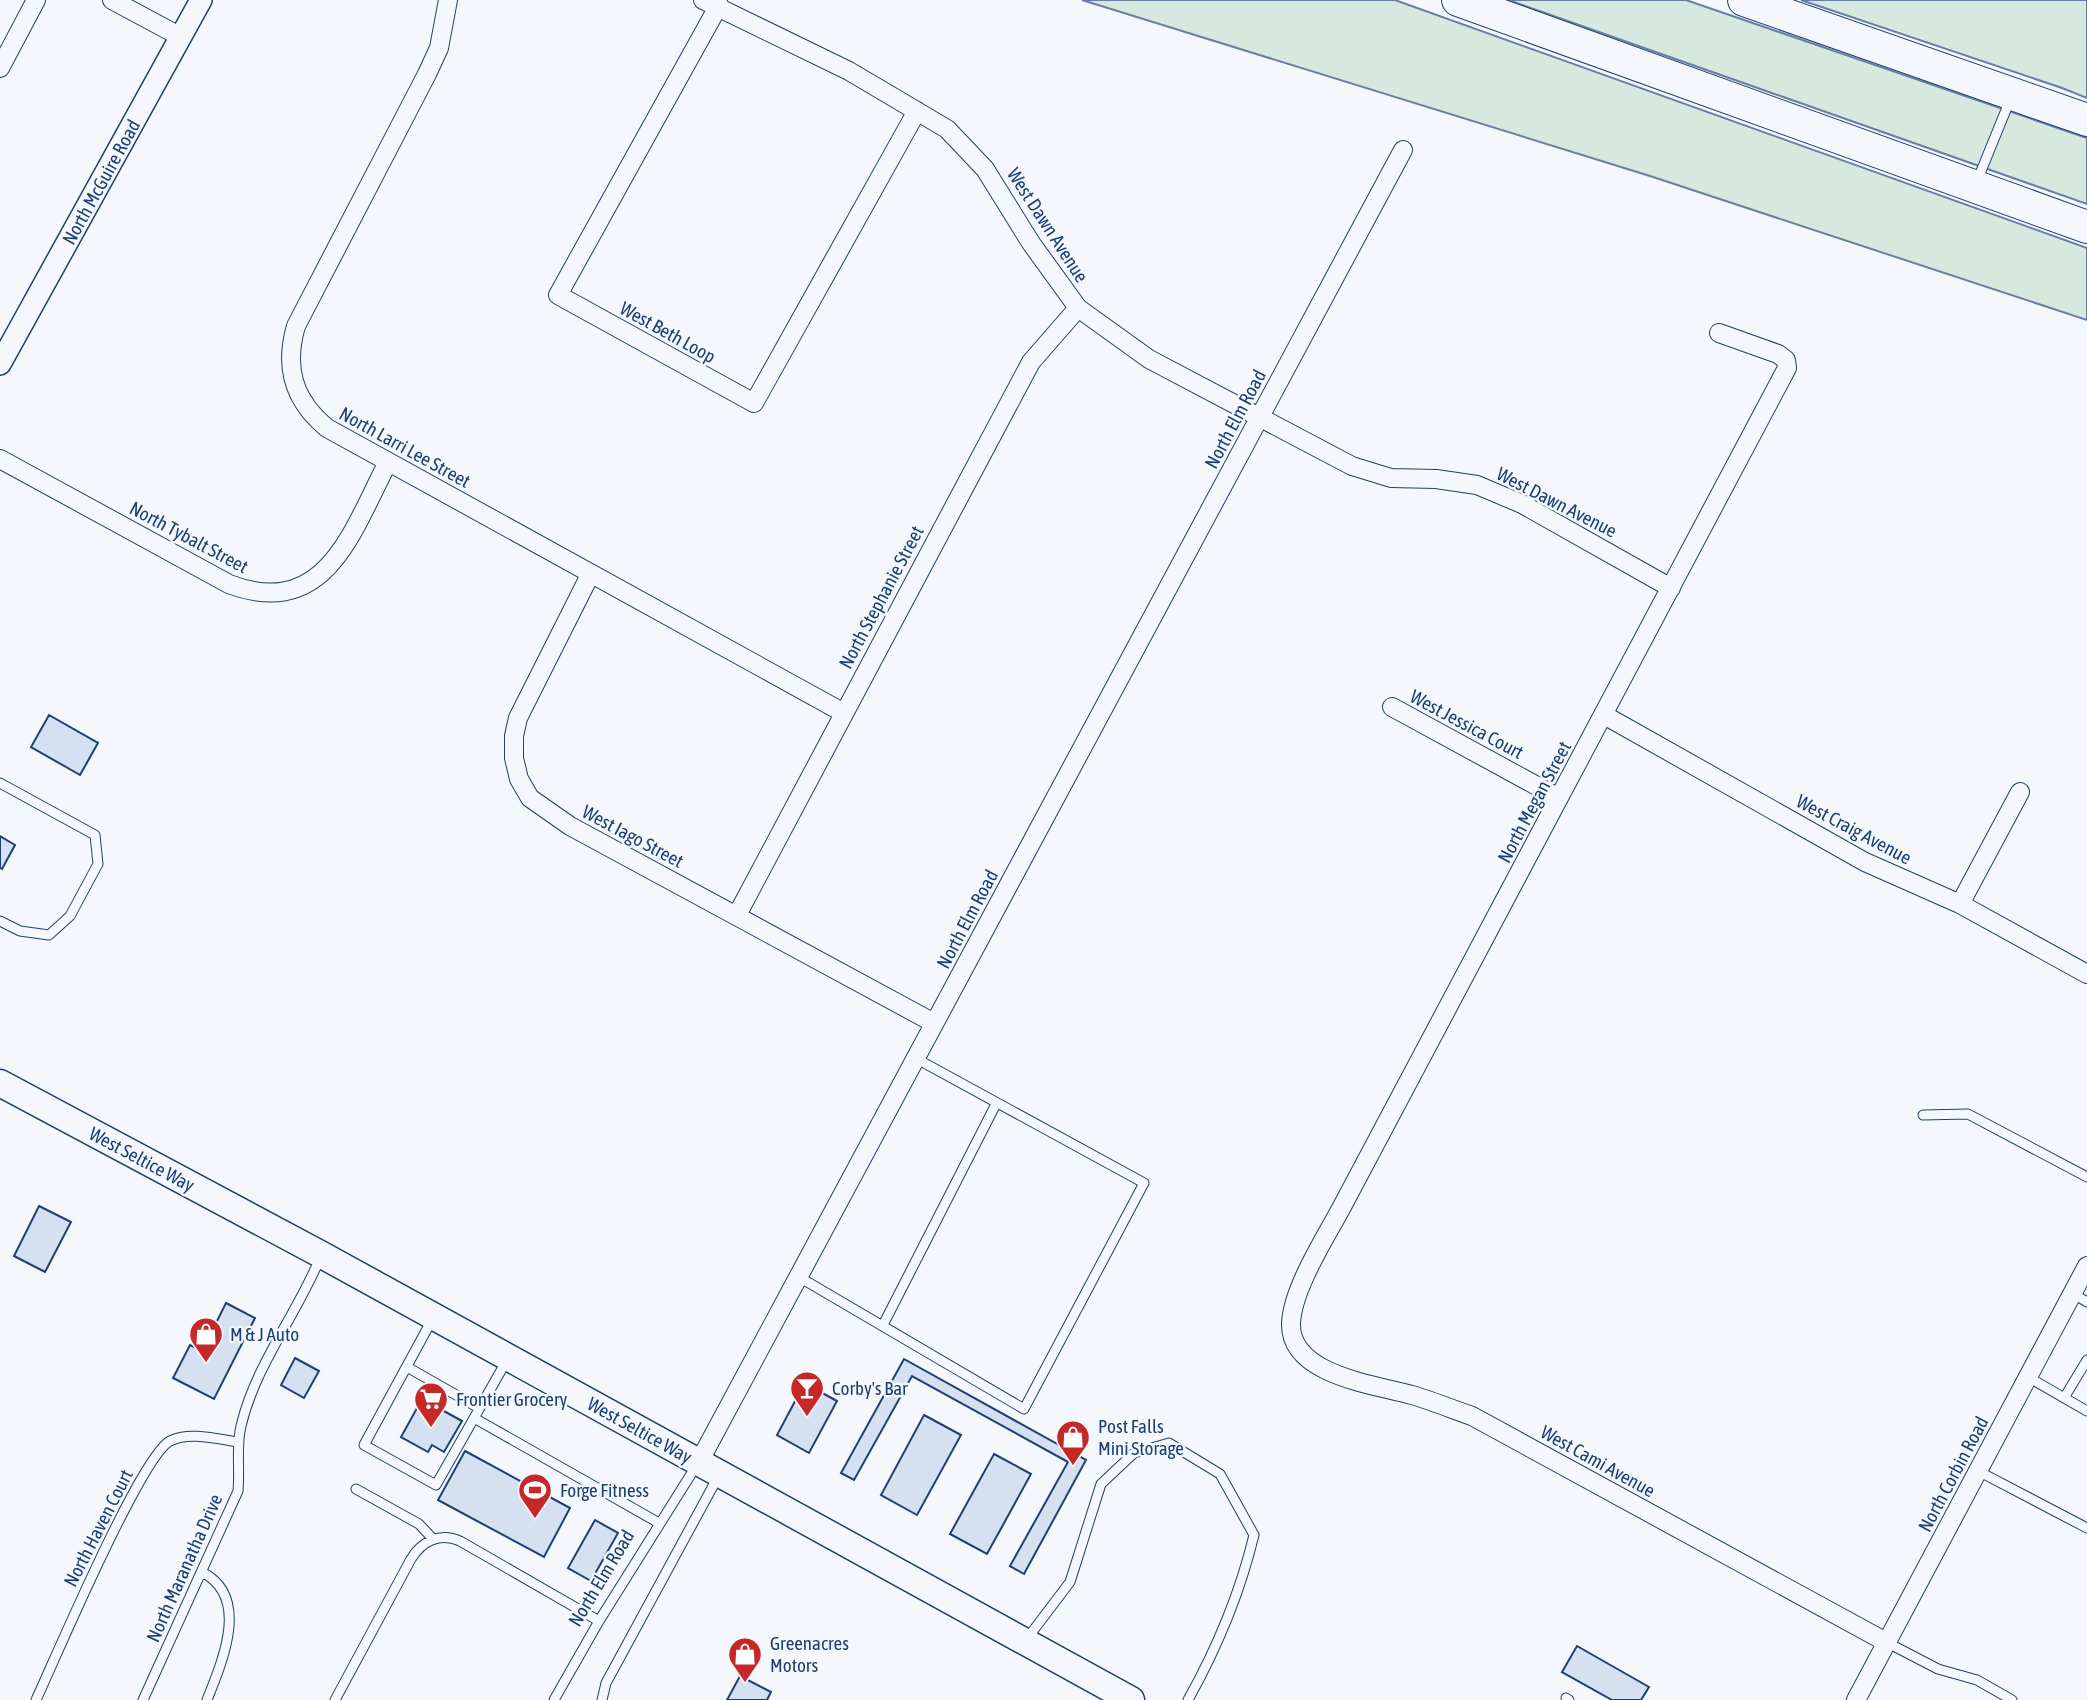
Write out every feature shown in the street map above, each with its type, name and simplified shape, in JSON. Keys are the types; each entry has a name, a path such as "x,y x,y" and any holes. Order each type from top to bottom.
{"highway":[{"path":"1458,0 2087,227"},
{"path":"1744,0 2087,120"}],"main road":[{"name":"West Seltice Way","path":"0,1083 434,1316 1131,1700"}],"street":[{"path":"0,68 36,0"},
{"path":"113,0 181,37"},
{"name":"North McGuire Road","path":"0,364 201,0"},
{"name":"North Larri Lee Street","path":"448,0 439,48 304,309 291,343 293,383 310,414 327,428 590,575 845,713"},
{"name":"West Dawn Avenue","path":"711,3 849,71 947,129 985,169 1031,243 1078,308 1149,359 1352,466 1391,478 1436,479 1477,485 1522,504 1671,587"},
{"name":"West Beth Loop","path":"711,3 558,295 754,403 918,111"},
{"name":"North Elm Road","path":"709,1467 799,1277 1403,149"},
{"name":"North Stephanie Street","path":"737,915 1031,362 1078,308"},
{"name":"North Megan Street","path":"1292,1331 1296,1306 1307,1276 1787,368 1786,360 1778,354 1720,333"},
{"name":"North Tybalt Street","path":"0,459 229,584 261,593 298,589 331,567 388,462"},
{"name":"West Iago Street","path":"590,575 518,718 514,758 519,779 530,798 545,812 934,1023"},
{"name":"West Jessica Court","path":"1392,707 1559,798"},
{"name":"West Craig Avenue","path":"1604,715 1865,862 1960,904 2087,974"},
{"path":"1960,904 2020,792"},
{"name":"North Corbin Road","path":"1856,1700 2028,1377 2080,1298 2087,1266"},
{"name":"West Cami Avenue","path":"1292,1331 1302,1350 1323,1369 1361,1385 1409,1394 1472,1416 1886,1642"}],"lane":[{"path":"1975,186 2013,92"},
{"path":"0,783 95,835 98,864 70,916 49,935 20,931 0,921"},
{"path":"799,1277 883,1325 909,1344 1024,1409 1144,1183 917,1059"},
{"path":"883,1325 996,1104"},
{"path":"1923,1115 1968,1114 2087,1177"},
{"name":"North Maranatha Drive","path":"144,1700 238,1491 241,1462 238,1442 254,1389 322,1255"},
{"path":"434,1316 364,1445 436,1485 508,1357"},
{"path":"2064,1398 2087,1360"},
{"path":"407,1367 480,1408"},
{"path":"2028,1377 2087,1411"},
{"path":"474,1418 659,1523"},
{"name":"North Haven Court","path":"36,1700 123,1514 160,1448 176,1438 238,1442"},
{"path":"1025,1641 1070,1582 1101,1484 1134,1453 1169,1443 1220,1474 1254,1535 1245,1574 1209,1659 1188,1700"},
{"path":"602,1700 606,1683 709,1467"},
{"name":"North Elm Road","path":"554,1700 659,1523 709,1467"},
{"path":"1978,1471 2087,1528"},
{"path":"356,1489 419,1524 433,1539"},
{"path":"335,1700 411,1559 422,1545 433,1539 450,1537 460,1541 599,1621"},
{"path":"202,1572 213,1578 227,1598 230,1620 223,1658 207,1700"},
{"path":"1886,1642 1938,1669 1977,1680 2012,1700"}],"shaded area":[{"path":"1082,0 1395,0 2087,248 2087,320 1650,176"},
{"path":"1508,0 1686,0 2087,138 2087,204"},
{"path":"1801,0 2087,0 2087,98 2062,88"}],"building":[{"path":"49,715 98,743 80,775 31,747"},
{"path":"0,836 15,845 2,869 0,868"},
{"path":"39,1206 71,1222 45,1272 14,1256"},
{"name":"M & J Auto","path":"226,1303 255,1318 214,1399 173,1378 190,1345 202,1351"},
{"path":"295,1358 319,1371 304,1398 281,1385"},
{"name":"Post Falls Mini Storage","path":"904,1359 1086,1460 1024,1574 1010,1566 1068,1462 912,1376 854,1480 841,1473"},
{"name":"Corby's Bar","path":"809,1375 819,1381 815,1389 837,1401 809,1453 777,1435"},
{"name":"Frontier Grocery","path":"422,1399 462,1421 444,1452 432,1445 428,1452 401,1437"},
{"path":"924,1415 961,1435 917,1515 881,1495"},
{"path":"465,1451 570,1508 544,1557 438,1500"},
{"path":"994,1454 1031,1474 987,1554 950,1534"},
{"path":"595,1520 618,1533 591,1581 568,1568"},
{"path":"1577,1646 1649,1687 1641,1700 1612,1700 1562,1672"},
{"name":"Greenacres Motors","path":"740,1676 771,1692 767,1700 727,1700"}],"place":[{"name":"M & J Auto","path":"206,1364"},
{"name":"Corby's Bar","path":"807,1418"},
{"name":"Frontier Grocery","path":"431,1429"},
{"name":"Post Falls Mini Storage","path":"1073,1467"},
{"name":"Forge Fitness","path":"535,1520"},
{"name":"Greenacres Motors","path":"745,1684"}]}
